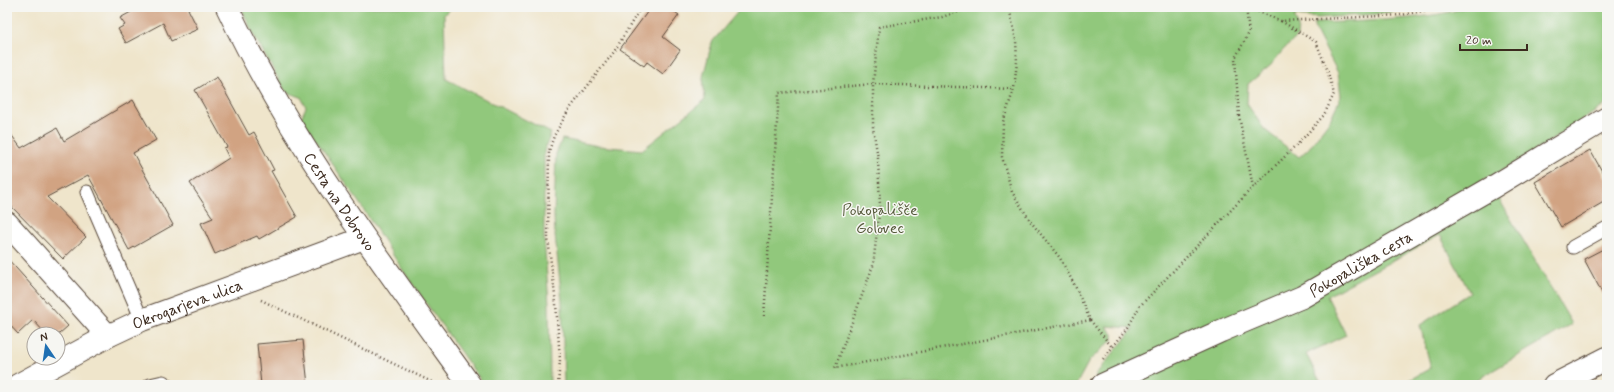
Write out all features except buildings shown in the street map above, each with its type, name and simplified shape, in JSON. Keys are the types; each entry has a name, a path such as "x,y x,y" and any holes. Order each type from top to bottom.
{"street":[{"name":"Cesta na Dobrovo","path":"227,7 245,44 285,117 364,238 470,385"},
{"name":"Pokopališka cesta","path":"1102,385 1221,331 1302,297 1493,187 1607,118"},
{"path":"7,223 108,336"},
{"name":"Okrogarjeva ulica","path":"18,385 108,336 142,320 364,238"},
{"path":"1554,385 1607,358"}],"lane":[{"path":"87,192 142,320"},
{"path":"1573,247 1607,228"},
{"path":"150,385 163,382 167,385"}],"path":[{"path":"558,385 560,360 556,304 548,238 548,151 554,136 568,111 614,52 641,7"},
{"path":"973,7 942,17 879,27 873,84 874,128 878,158 880,205 873,266 835,368 1090,320"},
{"path":"1009,7 1016,40 1017,62 1014,89 1003,122 1002,157 1012,192 1030,222 1060,258 1076,288 1090,320 1112,347"},
{"path":"1101,362 1127,329 1140,306 1253,187 1297,145 1324,115 1334,94 1327,69 1316,42 1281,21 1246,7 1249,33 1235,58 1239,116 1253,187"},
{"path":"1281,21 1401,15 1444,7"},
{"path":"764,316 779,93 873,84 1014,89"},
{"path":"261,300 438,385"}],"green space":[{"path":"241,7 453,7 444,14 446,79 551,133 544,151 544,238 549,304 550,385 484,385 404,272 358,201 301,118 306,107 301,97 286,92 253,34"},
{"name":"Pokopališče Golovec","path":"742,7 1426,7 1376,14 1319,18 1294,16 1298,26 1297,37 1283,50 1271,65 1248,84 1247,104 1264,129 1299,157 1309,148 1330,120 1341,96 1338,73 1314,27 1314,23 1409,18 1445,13 1466,7 1607,7 1607,104 1522,159 1477,184 1483,197 1495,192 1572,324 1468,385 1400,385 1431,368 1420,325 1470,293 1440,235 1327,296 1346,335 1306,354 1322,385 1115,385 1096,378 1096,374 1134,328 1106,326 1113,334 1113,339 1089,361 1076,385 564,385 562,301 554,216 556,154 562,139 599,146 642,150 705,100 703,77 712,42"}]}
